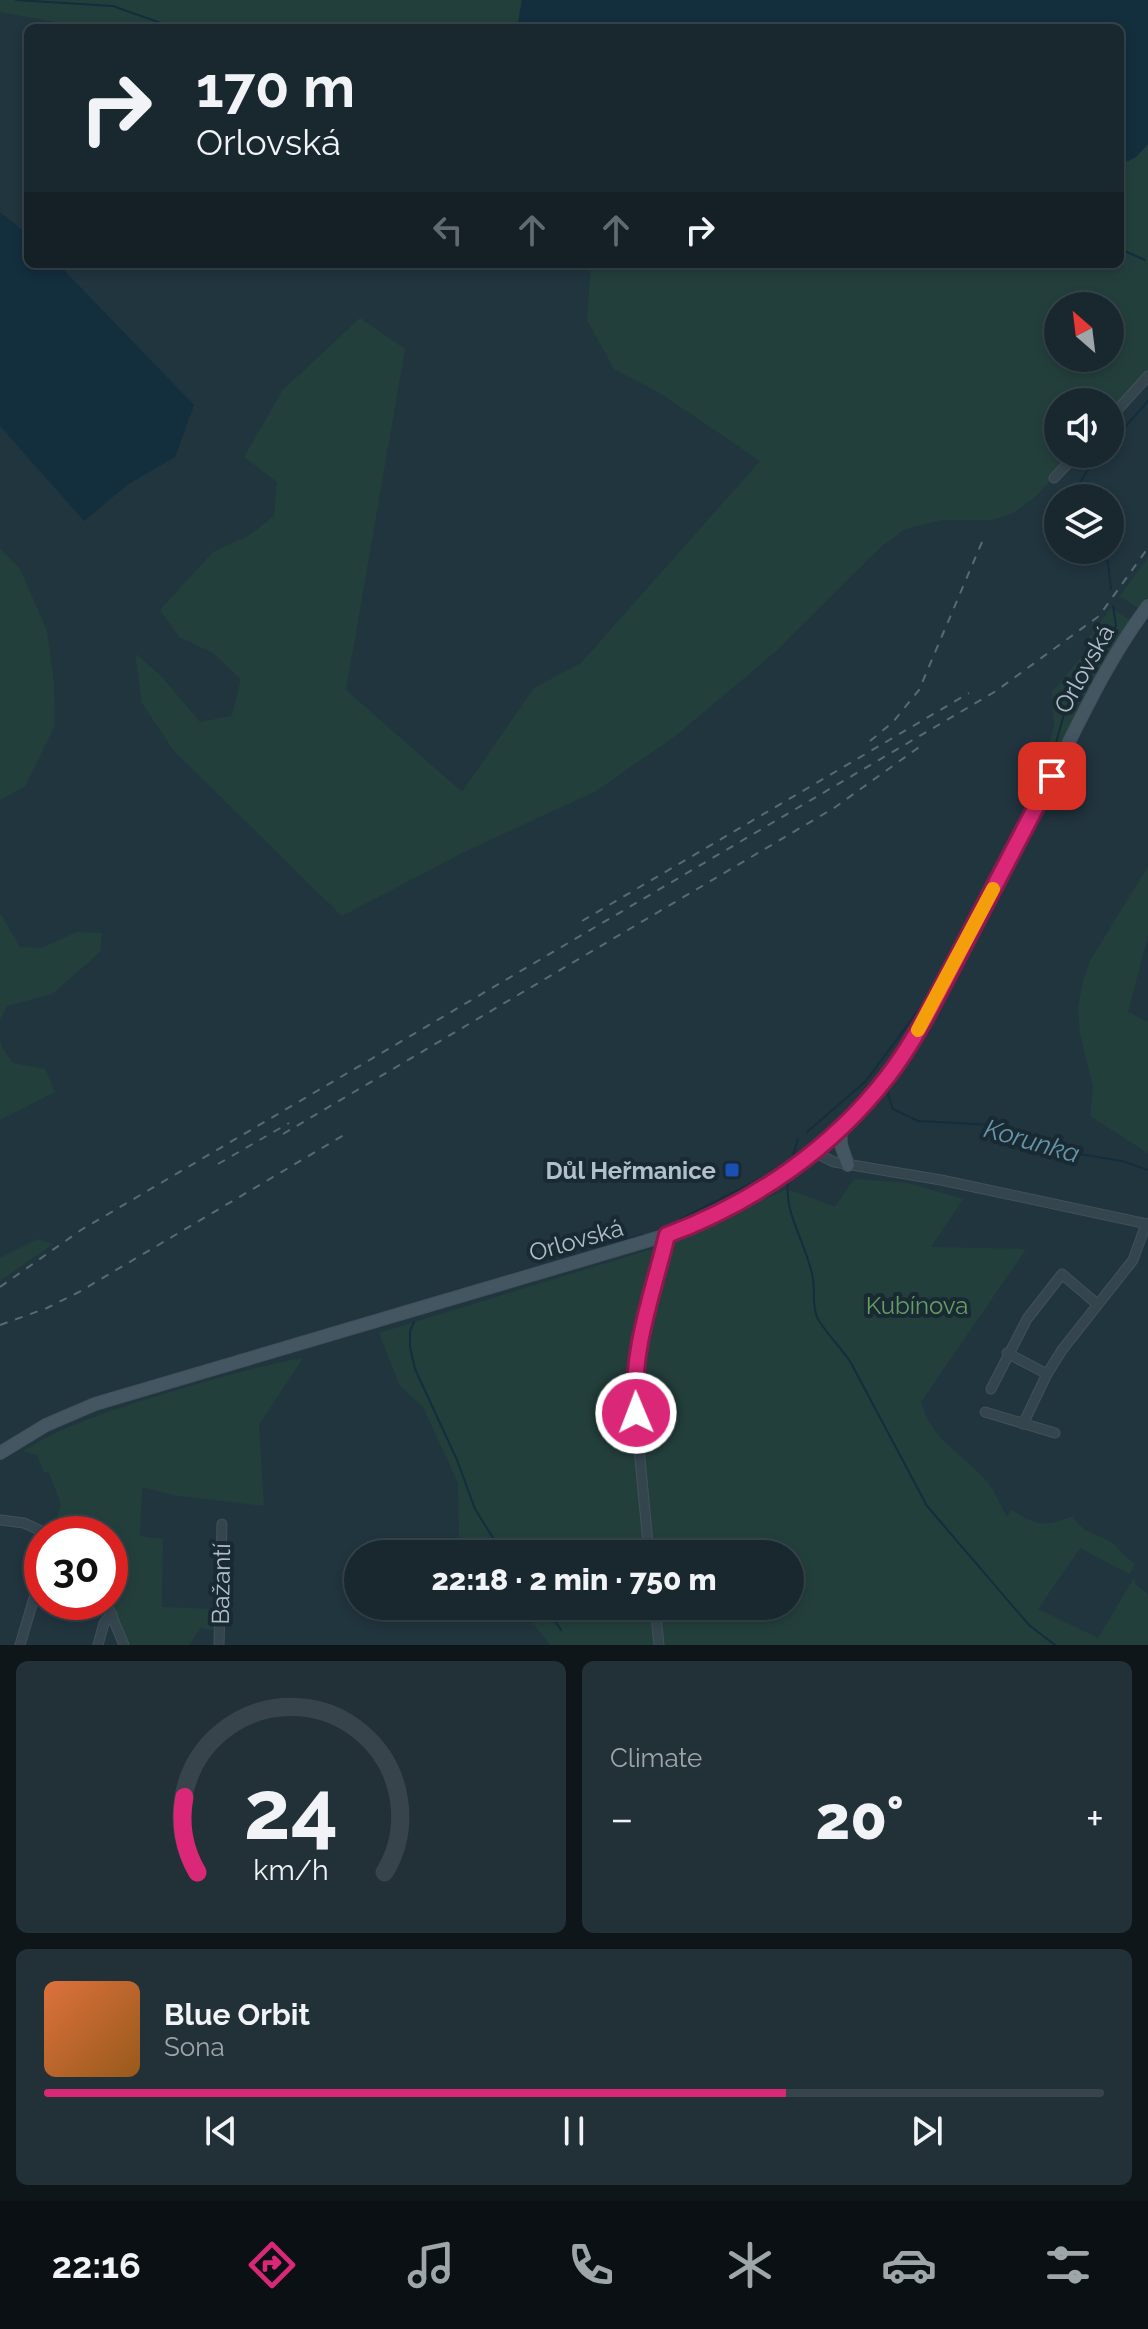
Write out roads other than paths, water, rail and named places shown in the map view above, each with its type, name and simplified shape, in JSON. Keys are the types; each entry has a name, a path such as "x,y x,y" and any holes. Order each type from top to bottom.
{"main road":[{"name":"Orlovská","path":"0,1453 63,1416 95,1404 667,1235 751,1196 786,1174 817,1149 875,1092 914,1037 1105,673 1148,606"},
{"path":"840,1127 841,1145 848,1165"}],"street":[{"path":"1124,403 1148,376"},
{"path":"1054,478 1064,468"},
{"path":"817,1149 828,1160 848,1165 956,1183 1147,1224 1133,1260 1047,1374 1023,1424"},
{"path":"648,1540 633,1385 667,1235"},
{"path":"991,1389 1027,1319 1062,1274 1097,1304"},
{"path":"1007,1353 1047,1374"},
{"path":"985,1412 1055,1433"},
{"path":"0,1520 24,1523"},
{"name":"Bažantí","path":"219,1645 222,1524"},
{"path":"20,1645 27,1620"},
{"path":"98,1645 107,1620"},
{"path":"114,1620 124,1645"},
{"path":"656,1620 659,1645"}],"water":[{"path":"522,0 1148,0 1148,144 1136,157 1124,163 1124,24 518,24"},
{"path":"0,212 24,232 24,268 62,268 194,405 175,457 127,485 84,521 0,426"}],"waterway":[{"path":"16,0 113,6 164,24"},
{"name":"Korunka","path":"1124,251 1145,260"},
{"name":"Korunka","path":"1124,428 1148,401"},
{"name":"Korunka","path":"1080,484 1089,468"},
{"name":"Korunka","path":"1108,564 1111,589"},
{"name":"Korunka","path":"986,887 1052,757 1066,707 1103,651 1116,625 1113,606"},
{"name":"Korunka","path":"807,1132 866,1081 926,1000 981,898"},
{"name":"Korunka","path":"886,1088 893,1109 918,1121 991,1125 1061,1151 1122,1161 1148,1170"},
{"path":"791,1163 798,1139"},
{"path":"681,1219 762,1178 792,1158"},
{"path":"788,1182 790,1206 810,1267 819,1321 851,1363 927,1506 1029,1625 1055,1645"},
{"path":"430,1299 642,1235"},
{"path":"414,1322 410,1331 410,1347 415,1369 457,1460 475,1509 494,1540"},
{"path":"554,1620 561,1630"}],"railway":[{"path":"870,741 893,722 919,690 982,542"},
{"path":"0,1287 81,1230 996,691 1099,616 1148,548"},
{"path":"582,921 969,693"},
{"path":"283,1134 834,808 922,745"},
{"path":"218,1164 289,1123"},
{"path":"0,1325 47,1308 79,1292 349,1132"}],"place":[{"name":"Důl Heřmanice","path":"732,1170"}],"park label":[{"name":"Kubínova","path":"917,1305"}]}
